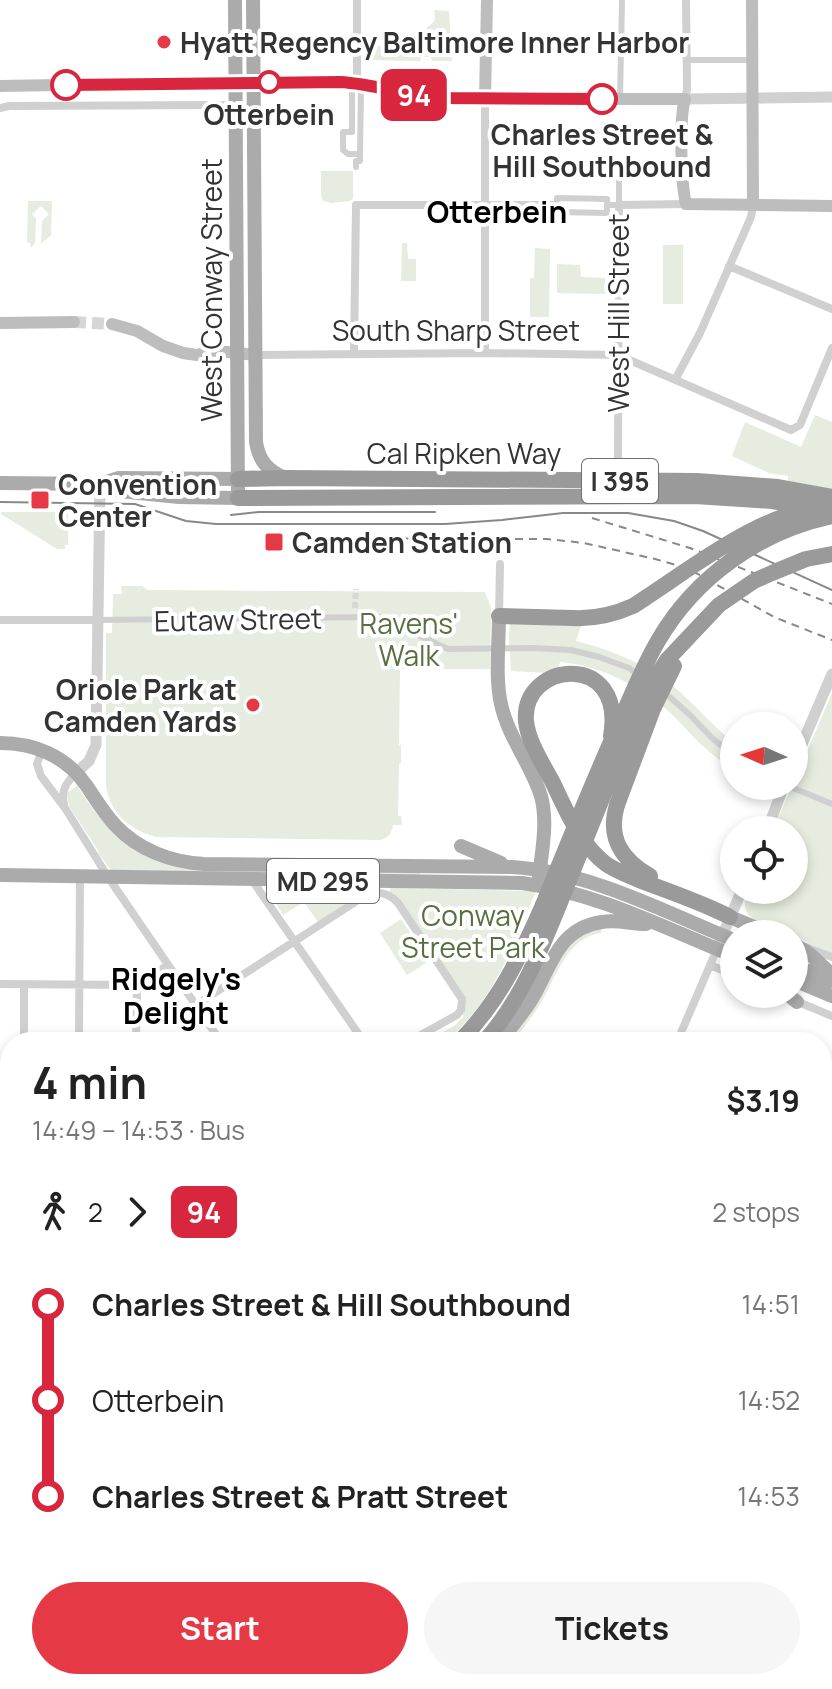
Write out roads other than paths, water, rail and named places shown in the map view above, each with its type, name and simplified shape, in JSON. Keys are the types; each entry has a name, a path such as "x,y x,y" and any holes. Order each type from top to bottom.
{"highway":[{"name":"Cal Ripken Way","path":"238,479 697,481 832,513"},
{"name":"Cal Ripken Way","path":"238,498 669,496 744,491 811,492 832,497"},
{"path":"499,616 573,618 597,617 621,611 750,530 796,511 832,504"},
{"path":"492,1032 516,1000 536,963 551,905 607,753 666,627 694,593 726,564 790,528 832,513"},
{"path":"468,1032 505,985 551,905 646,693 667,660 719,605 754,581 792,564 832,554"},
{"path":"699,626 659,697 614,819 615,834 625,857 642,871 701,904"},
{"path":"607,753 614,714 604,690 592,679 573,674 547,680 534,693 526,714 528,728 580,835 594,853 618,871 730,917"}],"main road":[{"name":"West Conway Street","path":"235,0 238,498"},
{"name":"West Conway Street","path":"253,0 257,447 262,462 270,471 286,478"},
{"path":"487,0 485,99 685,99 682,108 683,193 686,204 832,206"},
{"path":"752,0 753,205"},
{"path":"0,86 148,94 235,82"},
{"path":"0,323 74,322"},
{"name":"South Sharp Street","path":"112,324 137,331 183,353 256,355"},
{"name":"I 395","path":"100,484 119,478 238,479"},
{"path":"0,483 100,484"},
{"name":"I 395","path":"100,484 119,491 179,497 238,498"},
{"path":"499,616 499,695 543,808 538,885"},
{"name":"MD 295","path":"0,743 42,750 58,759 76,773 110,819 127,836 157,854 184,862 540,869 622,893 720,940"},
{"path":"461,846 512,867"},
{"name":"MD 295","path":"0,875 538,885 598,900 656,923 720,941"},
{"path":"730,917 737,920"},
{"path":"507,1032 533,998 558,948 570,936 601,922 656,923"},
{"path":"808,953 832,978"},
{"path":"808,970 832,978"},
{"path":"808,986 832,996"}],"street":[{"path":"352,132 357,0"},
{"path":"686,0 685,99 832,97"},
{"path":"620,99 622,1"},
{"path":"686,60 752,60"},
{"path":"235,82 356,87 421,96 485,99 485,353"},
{"path":"356,87 361,108 360,161 356,161 356,167"},
{"path":"0,108 148,94 225,105 235,112"},
{"path":"352,108 361,108"},
{"path":"360,156 343,150 343,132 361,132"},
{"name":"West Hill Street","path":"618,458 619,167"},
{"path":"557,198 607,199 607,205 607,213 557,212 555,205 557,198"},
{"path":"607,205 686,204"},
{"path":"354,353 356,205 555,205"},
{"path":"675,380 700,333 751,217 753,205"},
{"path":"729,266 832,309"},
{"name":"South Sharp Street","path":"256,355 618,355 791,430 800,425 832,348"},
{"path":"65,808 63,791 68,781 89,761 96,745 100,484"},
{"path":"499,616 500,564"},
{"path":"355,608 355,618"},
{"name":"Eutaw Street","path":"97,620 379,617 448,649 499,648"},
{"path":"0,620 97,620"},
{"path":"499,648 571,650 629,668 669,695 720,744"},
{"path":"808,730 832,674"},
{"path":"42,750 37,769 214,1032"},
{"path":"808,795 832,804"},
{"path":"79,1032 80,876"},
{"path":"252,880 357,1032"},
{"path":"196,1005 366,895 376,892 389,894 398,903 461,995 460,1012 427,1032"},
{"path":"729,920 736,904"},
{"path":"681,1032 720,949"},
{"path":"808,949 832,957"},
{"path":"0,984 137,985 168,965"},
{"path":"710,965 720,969"},
{"path":"24,984 24,1032"},
{"path":"136,1032 137,985"},
{"path":"808,1005 832,1016"}],"tunnel":[{"path":"74,322 112,324"},
{"path":"355,608 356,589"}],"tram line":[{"path":"0,502 135,504 186,521 216,524 445,524 563,513 628,513 674,521 703,531 832,590"},
{"path":"231,515 259,512 435,512"}],"railway":[{"path":"592,518 690,548 832,604"},
{"path":"291,538 547,539 584,543 687,568 774,617 832,640"}],"place":[{"name":"Hyatt Regency Baltimore Inner Harbor","path":"164,42"},
{"name":"Otterbein","path":"269,82"},
{"name":"Charles Street & Hill Southbound","path":"602,99"},
{"name":"Convention Center","path":"40,500"},
{"name":"Camden Station","path":"274,542"},
{"name":"Oriole Park at Camden Yards","path":"253,705"}],"district":[{"name":"Otterbein","path":"497,211"},
{"name":"Ridgely's Delight","path":"176,995"}],"park label":[{"name":"Ravens' Walk","path":"409,639"},
{"name":"Conway Street Park","path":"473,931"}]}
